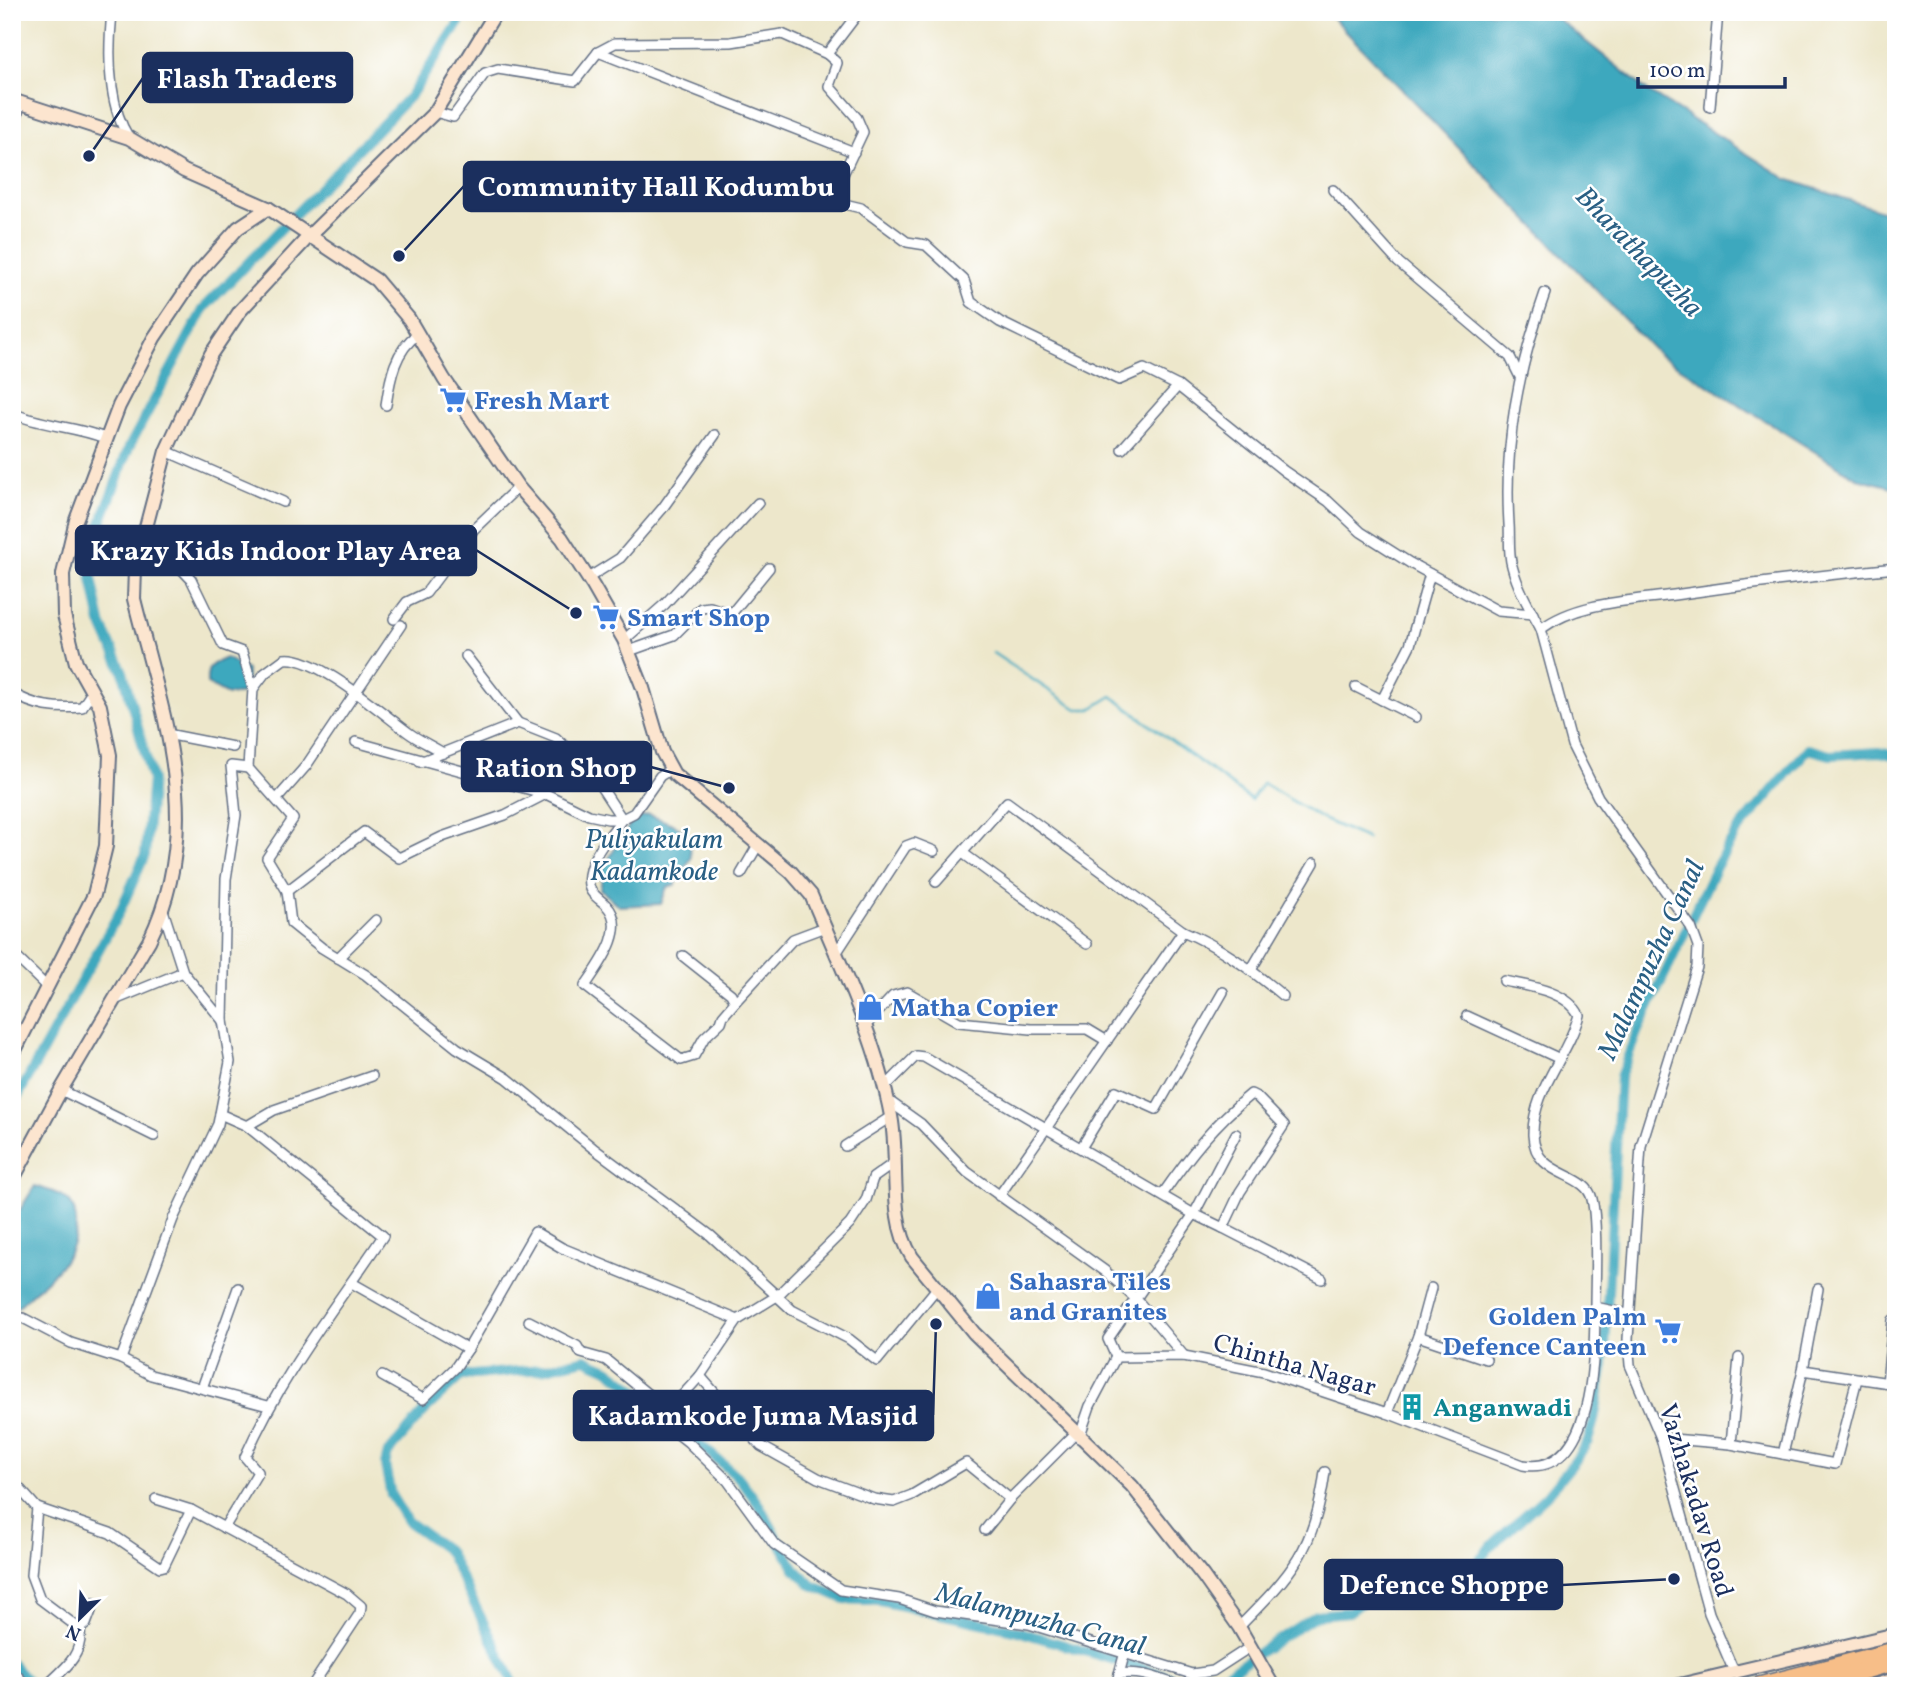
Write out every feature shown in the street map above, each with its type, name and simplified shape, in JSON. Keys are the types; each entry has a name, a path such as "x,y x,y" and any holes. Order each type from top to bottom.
{"highway":[{"path":"1757,1686 1896,1650"},
{"path":"1807,1686 1896,1662"}],"street":[{"path":"112,12 111,72 118,121 129,138"},
{"path":"12,1181 61,1090 117,999 158,923 173,867 179,824 178,789 134,599 135,569 166,451 211,354 240,311 311,234 435,112 496,12"},
{"path":"827,54 859,12"},
{"path":"1710,107 1718,12"},
{"path":"435,112 453,117 485,73 498,69 575,81 598,52 615,43 731,42 782,34 827,54 837,63 829,86 857,118 863,132 838,185 836,202 861,208 907,242 926,245 964,280 971,302 1000,322 1119,380 1144,369 1178,386 1284,471 1328,501 1360,531 1498,611 1533,614"},
{"path":"598,52 854,152"},
{"path":"12,137 16,102 129,138 184,171 268,208 376,279 418,334 444,379 519,487 562,538 588,578 627,646 662,752 671,769 691,790 791,872 811,895 864,1027 892,1116 894,1163 904,1244 974,1333 1077,1436 1132,1486 1175,1537 1239,1627 1273,1686"},
{"path":"1333,190 1398,262 1510,357 1519,375"},
{"path":"12,1056 94,895 106,846 110,755 100,706 73,651 64,615 63,574 76,520 105,438 154,338 197,274 238,228 268,208"},
{"path":"1545,293 1519,375 1513,404 1507,495 1511,564 1541,629 1556,618 1598,606 1779,579 1896,568"},
{"path":"386,405 399,355 406,342 418,334"},
{"path":"1122,449 1178,386"},
{"path":"12,413 41,424 64,425 105,438"},
{"path":"588,578 620,558 662,509 715,436"},
{"path":"166,451 284,502"},
{"path":"277,799 306,766 398,622 407,602 426,593 474,529 519,487"},
{"path":"627,646 758,503 706,559"},
{"path":"135,569 155,541 191,579 223,645 242,652 253,689 248,768"},
{"path":"627,646 674,635 701,608 710,607 731,614 769,568"},
{"path":"1382,700 1410,645 1430,574"},
{"name":"Vazhakadav Road","path":"1541,629 1572,745 1598,797 1681,912 1691,927 1698,946 1697,967 1641,1146 1628,1314 1630,1365 1661,1438 1709,1613 1735,1674"},
{"path":"466,656 518,723 556,738 590,771 622,819"},
{"path":"253,689 265,673 290,658 355,691 412,735 443,753"},
{"path":"1356,687 1416,717"},
{"path":"12,693 28,703 56,709 82,708 92,692"},
{"path":"420,762 518,723"},
{"path":"167,734 233,747"},
{"path":"356,742 420,762 546,794 589,815 622,819"},
{"path":"121,1359 173,1219 220,1114 230,1062 223,1021 226,879 236,815 231,766 248,768 293,818 267,858 287,891 291,923 366,975 457,1048 507,1078 593,1148 710,1235 792,1310 839,1333 872,1360 880,1359 937,1288"},
{"path":"671,769 660,776 634,813 622,819 600,848 592,867 589,885 593,894 614,914 615,924 604,957 585,986 681,1060 694,1056 704,1038 793,940 825,927"},
{"path":"287,891 364,832 399,858 442,837 506,815 546,794"},
{"path":"936,882 964,854 1007,802 1183,931 1208,941 1283,996"},
{"path":"835,955 906,846 914,843 934,850"},
{"path":"741,874 758,845"},
{"path":"964,854 1087,944"},
{"path":"1251,970 1314,863"},
{"path":"162,906 183,972 223,1021"},
{"path":"338,958 376,920"},
{"path":"999,1196 1183,931"},
{"path":"12,953 47,987"},
{"path":"683,956 730,994 735,1002"},
{"path":"117,999 183,972"},
{"path":"1504,981 1543,990 1574,1005 1579,1016 1576,1028 1558,1058 1541,1101 1533,1137 1538,1156 1553,1171 1588,1191 1592,1199 1595,1307 1628,1314"},
{"path":"864,1027 893,996 907,992 959,1022 1031,1029 1087,1029 1107,1041"},
{"path":"1082,1148 1116,1091 1156,1109 1223,992"},
{"path":"1467,1016 1558,1058"},
{"path":"885,1093 916,1056 932,1061 1194,1214 1322,1279"},
{"path":"247,1126 274,1110 372,1076"},
{"path":"61,1090 154,1136"},
{"path":"885,1093 921,1124 967,1172 1105,1271 1137,1300 1184,1356"},
{"path":"1162,1195 1197,1144 1221,1118 1251,1094 1257,1097 1284,1125 1240,1192 1223,1228"},
{"path":"220,1114 247,1126 383,1236 352,1283 320,1323 268,1406 245,1457 258,1472 224,1528"},
{"path":"845,1146 892,1116"},
{"path":"985,1530 1010,1499 1077,1436 1116,1357 1108,1339 1194,1214 1236,1134"},
{"path":"894,1163 873,1178 866,1200 850,1224 777,1296 738,1320 700,1376 660,1420 728,1481 774,1544 841,1590 900,1599 935,1611 1029,1625 1203,1674 1251,1648"},
{"path":"382,1376 423,1399 455,1368 468,1349 535,1232 562,1248 738,1320"},
{"path":"352,1283 468,1349"},
{"path":"202,1388 238,1288"},
{"path":"1387,1413 1418,1336 1431,1288"},
{"path":"1783,1454 1803,1370 1818,1289"},
{"name":"Chintha Nagar","path":"1116,1357 1184,1356 1264,1372 1387,1413 1523,1465 1536,1467 1549,1465 1564,1453 1573,1440 1592,1382 1595,1307"},
{"path":"23,1318 71,1343 121,1359 151,1375 268,1406"},
{"path":"1803,1370 1891,1384 1893,1320"},
{"path":"529,1321 578,1346 581,1353 606,1360 667,1410"},
{"path":"1418,1336 1486,1359"},
{"path":"1731,1444 1739,1358"},
{"path":"700,1376 761,1446 818,1478 874,1499 894,1502 966,1463 1010,1499"},
{"path":"1661,1438 1731,1444 1835,1464 1857,1379"},
{"path":"1239,1627 1282,1583 1308,1544 1319,1514 1325,1472"},
{"path":"12,1479 37,1508 110,1532 160,1567 164,1566 191,1510"},
{"path":"156,1499 191,1510 347,1594 361,1606 360,1613 312,1686"},
{"path":"37,1508 31,1575 40,1600 80,1629 82,1644 72,1662 46,1686"},
{"path":"80,1629 86,1624 94,1603"},
{"path":"1675,1686 1896,1634"},
{"path":"1116,1686 1125,1652"},
{"path":"12,1670 27,1686"},
{"path":"1119,1674 1153,1675 1180,1686"},
{"path":"1871,1686 1896,1679"}],"water":[{"name":"Bharathapuzha","path":"1327,12 1549,12 1649,92 1787,179 1896,216 1896,488 1857,478 1658,354"},
{"path":"226,658 247,670 246,693 227,695 207,684 210,666"},
{"name":"Puliyakulam Kadamkode","path":"649,815 675,825 689,836 691,858 675,885 667,887 661,904 619,906 600,889 604,866 634,818"},
{"path":"35,1186 58,1194 74,1208 75,1237 71,1250 54,1273 12,1313 12,1222"}],"waterway":[{"path":"12,1107 120,911 145,855 152,780 123,672 101,623 88,558 129,447 204,308 411,95 466,12"},
{"path":"993,653 1077,709 1091,709 1112,696 1251,800 1263,783 1322,819 1368,839"},
{"name":"Malampuzha Canal","path":"659,1409 740,1479 759,1505 795,1569 812,1585 844,1599 880,1601 1014,1630 1195,1684 1220,1678 1316,1615 1349,1612 1375,1593 1453,1585 1470,1573 1489,1548 1546,1496 1588,1441 1604,1364 1620,1077 1638,1030 1716,867 1736,833 1808,749 1830,755 1879,752 1896,756"},
{"name":"Malampuzha Canal","path":"515,1686 448,1551 407,1521 391,1495 385,1465 388,1453 429,1406 461,1376 542,1369 585,1359 608,1369 641,1394"},
{"name":"Malampuzha Canal","path":"12,1664 32,1686"}],"place":[{"name":"Flash Traders","path":"89,156"},
{"name":"Community Hall Kodumbu","path":"399,256"},
{"name":"Fresh Mart","path":"453,400"},
{"name":"Krazy Kids Indoor Play Area","path":"576,613"},
{"name":"Smart Shop","path":"606,617"},
{"name":"Ration Shop","path":"729,788"},
{"name":"Matha Copier","path":"870,1007"},
{"name":"Sahasra Tiles and Granites","path":"988,1296"},
{"name":"Kadamkode Juma Masjid","path":"936,1324"},
{"name":"Golden Palm Defence Canteen","path":"1668,1331"},
{"name":"Anganwadi","path":"1412,1407"},
{"name":"Defence Shoppe","path":"1674,1579"}]}
